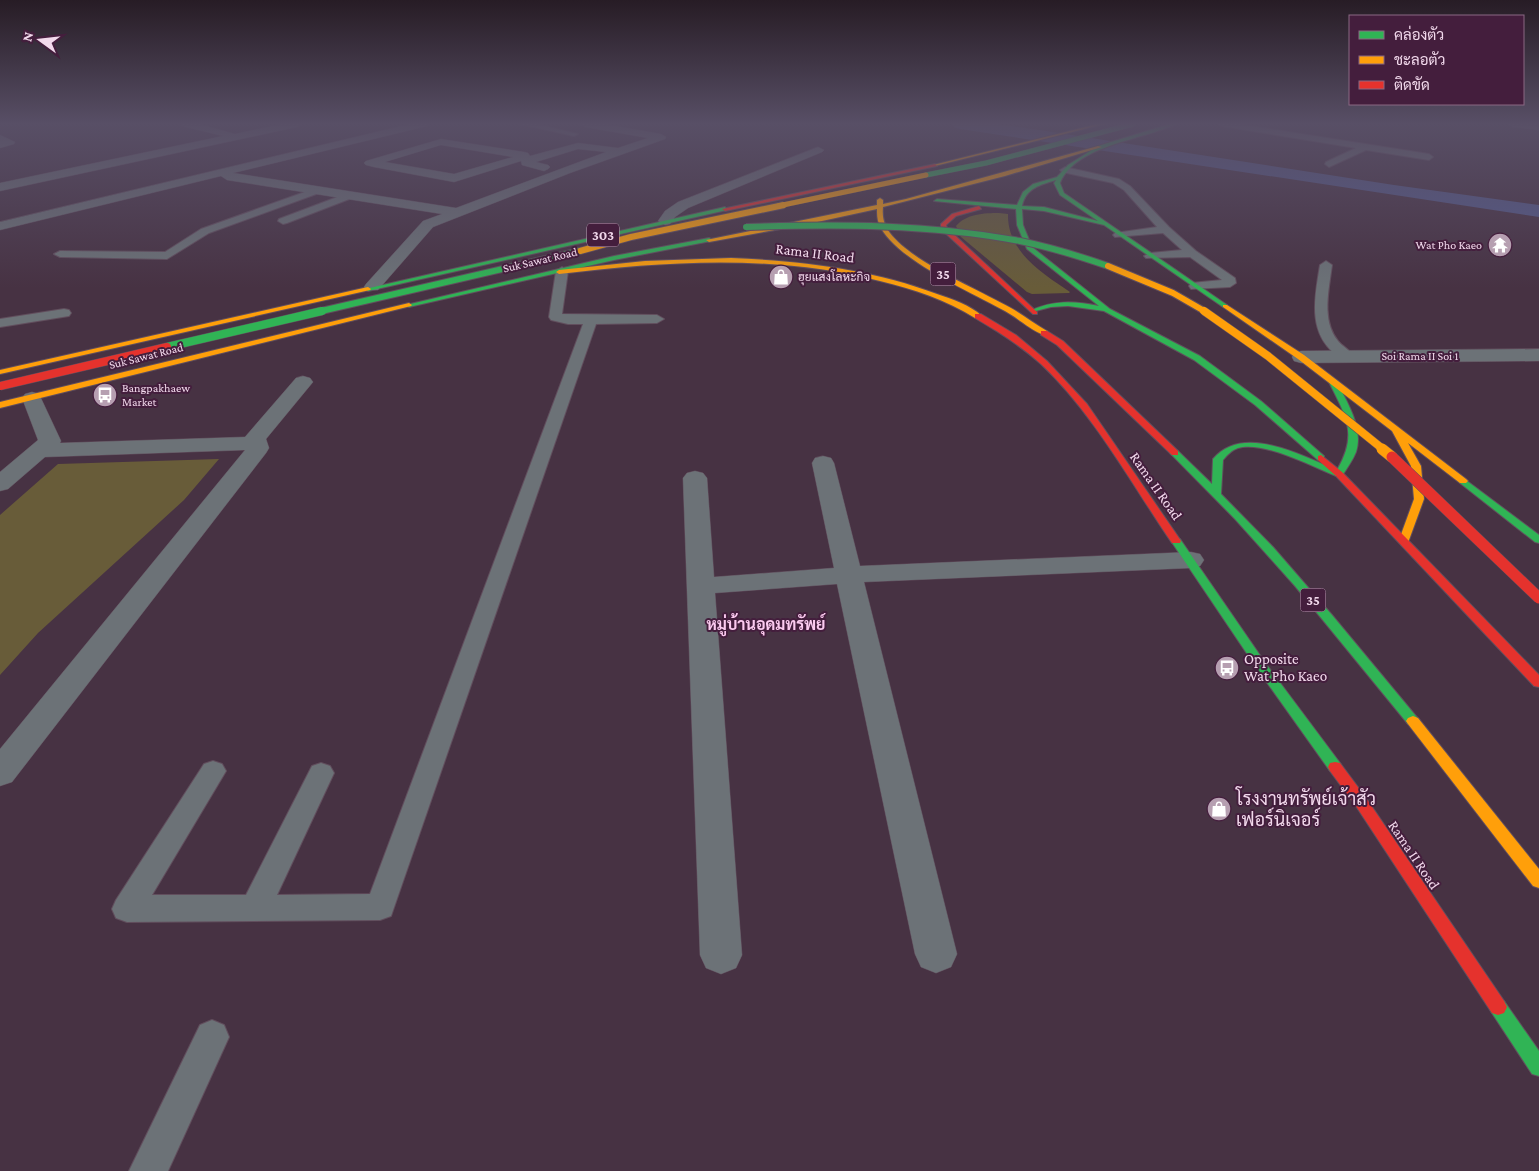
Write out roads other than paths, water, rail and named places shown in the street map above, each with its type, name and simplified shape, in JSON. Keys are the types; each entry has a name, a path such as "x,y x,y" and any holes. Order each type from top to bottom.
{"main road":[{"name":"Suk Sawat Road","path":"0,372 665,221 870,179"},
{"path":"880,201 887,179"},
{"path":"542,261 640,235 911,179"},
{"path":"954,179 982,181"},
{"path":"907,199 990,179"},
{"path":"1050,179 1030,187 1019,206 1019,223 1022,236 1029,248 1108,310 1197,358 1258,403 1339,474 1539,683"},
{"path":"1060,179 1057,184 1062,194 1102,224 1302,357 1539,540"},
{"path":"791,194 880,201 907,199 1019,206 1102,224"},
{"name":"Suk Sawat Road","path":"0,405 539,275 665,247 811,221 880,201"},
{"name":"Rama II Road","path":"880,201 881,223 888,234 916,258 1010,311 1060,344 1217,493 1348,639 1539,881"},
{"path":"756,202 794,206 807,210 812,216 811,221"},
{"path":"1002,205 962,212 946,220 943,225 948,234 1034,311 1060,344"},
{"path":"0,386 542,261 661,236 726,228 818,223 911,227 966,234 1035,246 1121,271 1153,283 1218,318 1376,443 1488,547 1539,598"},
{"name":"Rama II Road","path":"539,275 663,261 732,260 778,262 873,276 933,294 970,311 1013,337 1044,363 1084,406 1143,495 1191,560 1262,667 1360,802 1539,1067"},
{"path":"1034,311 1046,304 1069,302 1108,310"},
{"path":"970,311 1060,344"},
{"path":"1332,380 1350,418 1354,438 1352,451 1339,474"},
{"path":"1395,428 1416,466 1420,499 1404,540"},
{"path":"1217,493 1218,459 1232,446 1258,445 1339,474"}],"street":[{"path":"0,187 39,179"},
{"path":"0,226 198,179"},
{"path":"244,179 455,212"},
{"path":"515,179 536,182"},
{"path":"372,287 428,224 544,179"},
{"path":"665,221 670,214 683,205 748,179"},
{"name":"Soi Rama II Soi 1","path":"1302,357 1539,355"},
{"path":"251,443 303,382"},
{"path":"0,484 50,441 32,398"},
{"path":"0,773 258,448 258,444 41,450"},
{"path":"823,463 936,954"},
{"path":"695,478 721,955"},
{"path":"700,586 849,576 1191,560"}],"lane":[{"path":"1098,179 1116,181 1127,188 1165,229 1192,253 1231,281 1230,283 1195,286"},
{"path":"76,265 158,262 205,231 316,191"},
{"path":"283,221 348,196"},
{"path":"1119,235 1165,229"},
{"path":"1150,256 1192,253"},
{"path":"60,254 167,256"},
{"path":"1326,265 1321,306 1324,329 1332,344 1348,357"},
{"path":"562,272 556,317 568,320 657,319"},
{"path":"0,323 64,313"},
{"path":"214,771 127,909 380,907 591,320"},
{"path":"255,908 322,773"},
{"path":"148,1171 212,1036"}],"waterway":[{"path":"1318,179 1539,211"}],"place":[{"name":"Wat Pho Kaeo","path":"1500,245"},
{"name":"ฮุยแสงโลหะกิจ","path":"781,277"},
{"name":"Bangpakhaew Market","path":"105,395"},
{"name":"Opposite Wat Pho Kaeo","path":"1227,668"},
{"name":"โรงงานทรัพย์เจ้าสัว เฟอร์นิเจอร์","path":"1219,809"}],"district":[{"name":"หมู่บ้านอุดมทรัพย์","path":"766,624"}]}
